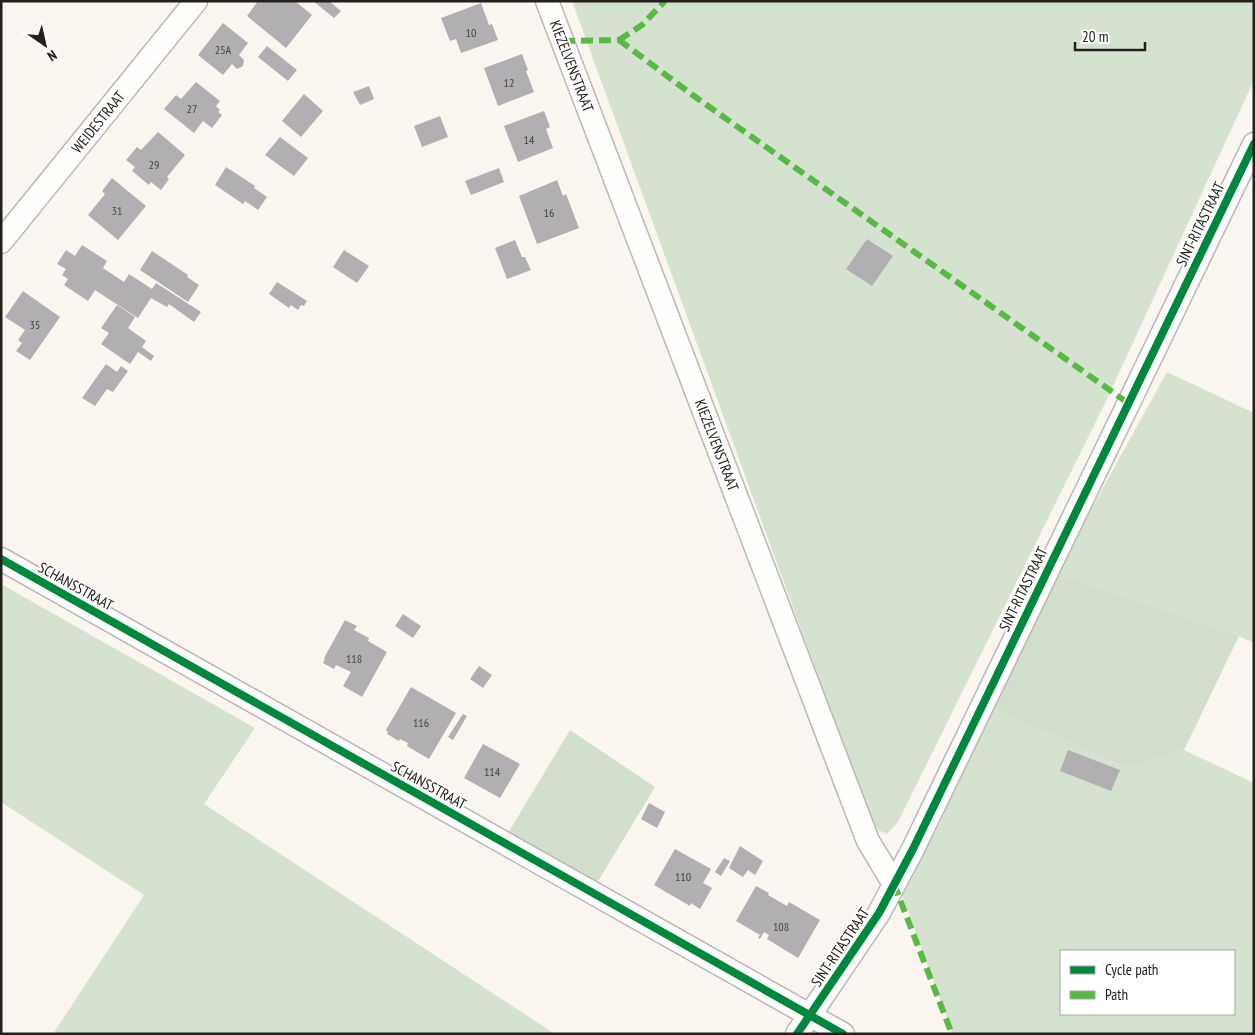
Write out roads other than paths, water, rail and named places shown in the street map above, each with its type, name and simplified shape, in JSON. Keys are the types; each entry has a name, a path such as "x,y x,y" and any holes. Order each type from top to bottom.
{"street":[{"name":"WEIDESTRAAT","path":"1,242 196,1"},
{"name":"KIEZELVENSTRAAT","path":"547,1 868,841 894,884"},
{"name":"SINT-RITASTRAAT","path":"797,1034 879,913 913,849 1254,144"},
{"name":"SCHANSSTRAAT","path":"1,559 843,1034"}]}
